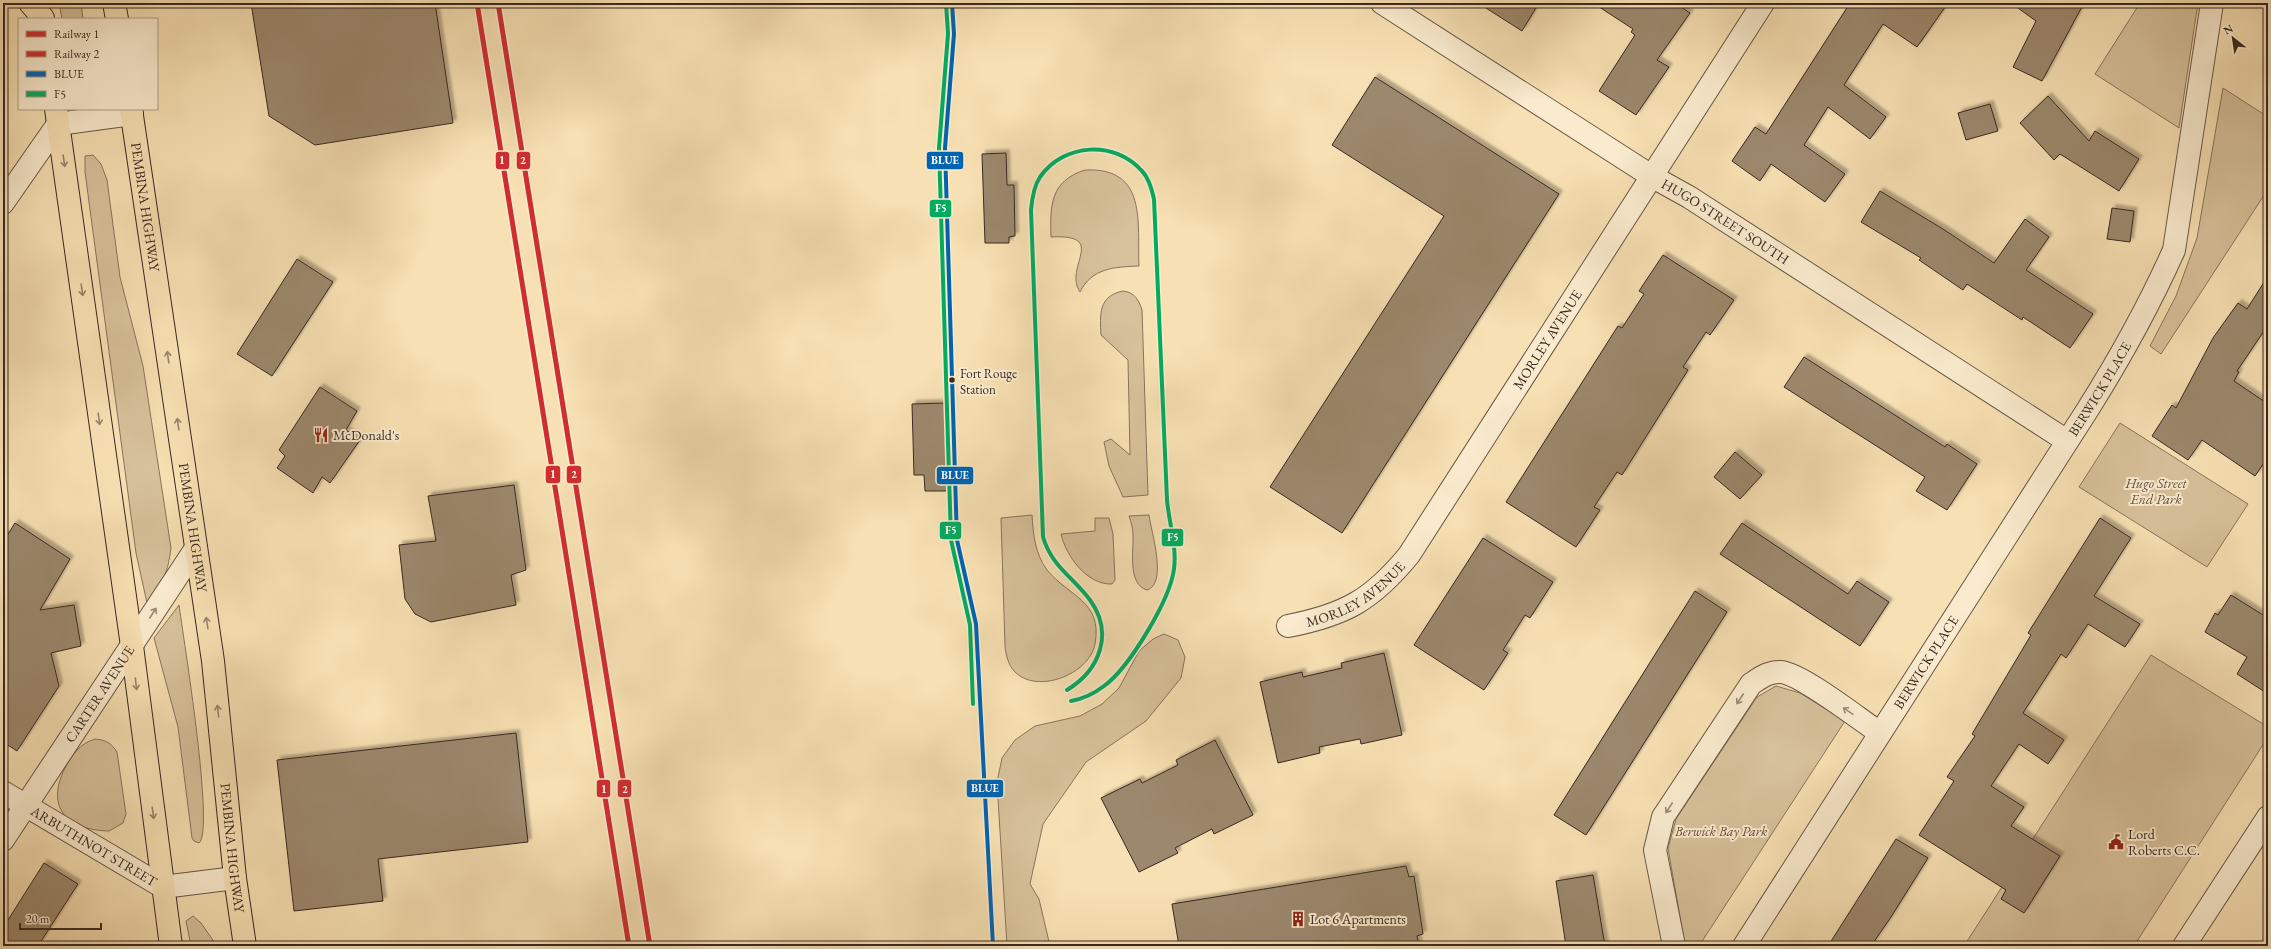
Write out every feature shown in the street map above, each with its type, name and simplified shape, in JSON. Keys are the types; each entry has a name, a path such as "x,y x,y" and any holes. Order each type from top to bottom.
{"main road":[{"path":"114,3 117,18"},
{"name":"PEMBINA HIGHWAY","path":"132,112 213,662 235,878 245,946"},
{"path":"57,117 132,646 171,946"}],"street":[{"name":"HUGO STREET SOUTH","path":"1382,3 1653,177 1689,197 2067,441"},
{"name":"MORLEY AVENUE","path":"1288,626 1336,614 1358,604 1378,589 1409,555 1653,177 1763,3"},
{"name":"BERWICK PLACE","path":"1744,946 2122,355 2158,286 2174,250 2212,3"},
{"path":"3,203 57,117 132,112"},
{"name":"CARTER AVENUE","path":"3,840 196,548"},
{"path":"1674,946 1655,850 1663,817 1751,684 1766,674 1781,672 1798,677 1880,733"},
{"name":"ARBUTHNOT STREET","path":"3,792 163,887 235,878"},
{"path":"2184,946 2268,816"}],"green space":[{"path":"59,3 81,3 83,18 62,18"},
{"path":"2140,3 2198,3 2179,128 2095,74"},
{"path":"2223,88 2268,117 2268,189 2161,354 2150,346 2176,296 2197,238"},
{"path":"93,155 101,164 107,180 120,277 143,366 171,548 168,564 161,584 147,603 136,553 85,172 85,156"},
{"path":"1085,170 1105,172 1120,178 1129,188 1135,201 1138,216 1139,266 1113,268 1097,273 1085,284 1080,292 1076,282 1076,272 1081,254 1081,246 1078,241 1068,237 1051,237 1051,215 1054,196 1059,188 1073,175"},
{"path":"1123,291 1136,297 1142,310 1148,495 1123,497 1109,466 1104,442 1111,439 1130,455 1128,360 1101,335 1100,320 1102,307 1105,302 1109,297"},
{"name":"Hugo Street End Park","path":"2120,423 2248,504 2207,567 2079,487"},
{"path":"1032,515 1035,543 1043,564 1055,579 1082,601 1089,609 1094,618 1096,630 1095,644 1091,655 1083,665 1060,678 1048,681 1035,681 1024,678 1014,671 1010,665 1005,646 1001,518"},
{"path":"1149,515 1157,556 1157,568 1153,586 1147,590 1141,587 1134,574 1133,532 1129,516"},
{"path":"1095,518 1109,518 1113,534 1115,580 1112,584 1094,580 1079,568 1068,551 1061,534 1095,531"},
{"path":"179,605 201,770 203,831 199,843 194,841 192,838 178,727 154,638"},
{"path":"1164,634 1178,640 1185,657 1181,678 1146,721 1086,762 1043,824 1030,884 1039,899 1050,946 1007,946 997,782 1002,758 1015,740 1035,726 1080,716 1102,704 1119,688 1139,651 1153,639"},
{"name":"Lord Roberts C.C.","path":"2151,655 2268,727 2268,737 2134,946 1964,946"},
{"name":"Berwick Bay Park","path":"1776,686 1800,693 1845,721 1699,946 1685,946 1668,848 1676,819 1757,697"},
{"path":"95,739 108,742 117,752 126,814 123,823 109,831 94,830 71,821 64,814 59,805 59,782 65,768 77,750 89,741"},
{"path":"193,916 201,923 217,946 191,946 186,921"}],"building":[{"path":"251,3 435,3 453,123 315,145 269,116"},
{"path":"1478,3 1539,3 1522,31"},
{"path":"1593,3 1675,3 1690,13 1657,60 1669,67 1636,115 1599,91 1635,35 1631,32 1633,29"},
{"path":"1850,3 1948,3 1917,47 1883,24 1844,85 1886,117 1870,139 1828,107 1804,145 1845,174 1825,202 1771,164 1760,181 1732,161 1755,127 1766,134"},
{"path":"2011,3 2084,3 2042,81 2013,67 2036,21"},
{"path":"1375,77 1559,194 1342,533 1270,487 1444,216 1332,145"},
{"path":"2048,96 2089,141 2095,131 2139,159 2119,191 2060,154 2054,160 2020,123"},
{"path":"1990,104 1998,131 1966,140 1958,113"},
{"path":"1006,153 1007,185 1014,185 1015,236 1009,237 1009,243 985,243 982,154"},
{"path":"1880,191 1943,229 1994,263 2025,219 2049,237 2026,270 2093,314 2070,348 2023,317 2022,320 1967,284 1963,290 1919,260 1921,258 1861,222"},
{"path":"2112,208 2134,211 2130,242 2107,239"},
{"path":"1663,255 1734,300 1710,335 1706,332 1683,367 1688,370 1622,475 1617,472 1594,507 1600,510 1576,547 1506,502 1618,326 1622,328 1644,294 1639,291"},
{"path":"297,259 333,282 272,376 237,354"},
{"path":"2268,276 2268,325 2237,371 2239,372 2234,381 2268,404 2268,457 2255,476 2202,440 2188,460 2152,436 2172,405 2176,408 2213,338 2238,303 2247,309"},
{"path":"1804,357 1945,447 1947,444 1977,464 1947,510 1916,491 1925,477 1784,387"},
{"name":"McDonald's","path":"320,387 357,411 346,430 360,440 330,483 322,477 313,493 277,468 285,456 279,450"},
{"path":"945,403 948,491 925,491 924,475 914,475 912,404"},
{"path":"1735,452 1762,475 1740,499 1714,477"},
{"path":"514,485 526,570 511,575 516,605 431,622 415,614 405,599 399,545 436,541 428,496"},
{"path":"2100,518 2131,538 2094,596 2140,624 2125,647 2088,624 2066,658 2061,654 2023,713 2064,740 2048,764 2019,744 1991,786 2024,807 2011,826 2060,856 2024,913 2001,899 2006,890 1919,835 1954,781 1947,777 1975,736 1972,734 2031,635 2028,633"},
{"path":"15,523 70,559 40,610 74,605 81,646 51,653 59,686 17,751 3,742 3,542"},
{"path":"1742,523 1848,594 1857,581 1889,602 1860,646 1720,554"},
{"path":"1483,538 1553,582 1530,618 1525,615 1503,650 1508,653 1484,690 1414,645"},
{"path":"1695,591 1727,612 1586,835 1554,815"},
{"path":"2231,595 2268,618 2268,694 2237,674 2247,657 2205,632 2215,613 2218,615"},
{"path":"1384,653 1402,735 1361,744 1360,739 1319,747 1320,753 1278,763 1260,682 1302,672 1303,677 1342,668 1341,663"},
{"path":"516,733 528,842 378,859 383,901 294,911 277,760"},
{"path":"1215,740 1253,815 1214,834 1212,829 1175,848 1178,853 1139,872 1101,798 1140,779 1142,783 1178,765 1176,760"},
{"path":"1896,839 1928,858 1891,917 1871,946 1828,946"},
{"path":"44,863 78,884 38,946 3,946 3,928"},
{"name":"Lot 6 Apartments","path":"1406,866 1409,877 1414,876 1423,934 1417,936 1419,946 1179,946 1172,904"},
{"path":"1593,875 1605,946 1566,946 1556,881"}],"rail line":[{"name":"1","path":"477,3 629,946"},
{"name":"2","path":"498,3 650,946"}],"transit line":[{"name":"F5","path":"946,3 948,34 939,148 951,540 970,625 973,704"},
{"name":"BLUE","path":"952,3 954,34 945,148 957,540 976,624 993,946"},
{"name":"F5","path":"1067,690 1088,672 1100,650 1102,638 1101,625 1090,600 1057,564 1043,537 1031,210 1036,184 1050,166 1062,157 1076,152 1104,150 1118,154 1131,161 1142,171 1148,181 1154,199 1167,500 1174,543 1175,560 1171,582 1157,615 1125,664 1114,677 1100,689 1084,697 1071,701"}],"place":[{"name":"Fort Rouge Station","path":"952,380"},
{"name":"McDonald's","path":"321,435"},
{"name":"Lord Roberts C.C.","path":"2116,842"},
{"name":"Lot 6 Apartments","path":"1298,919"}]}
